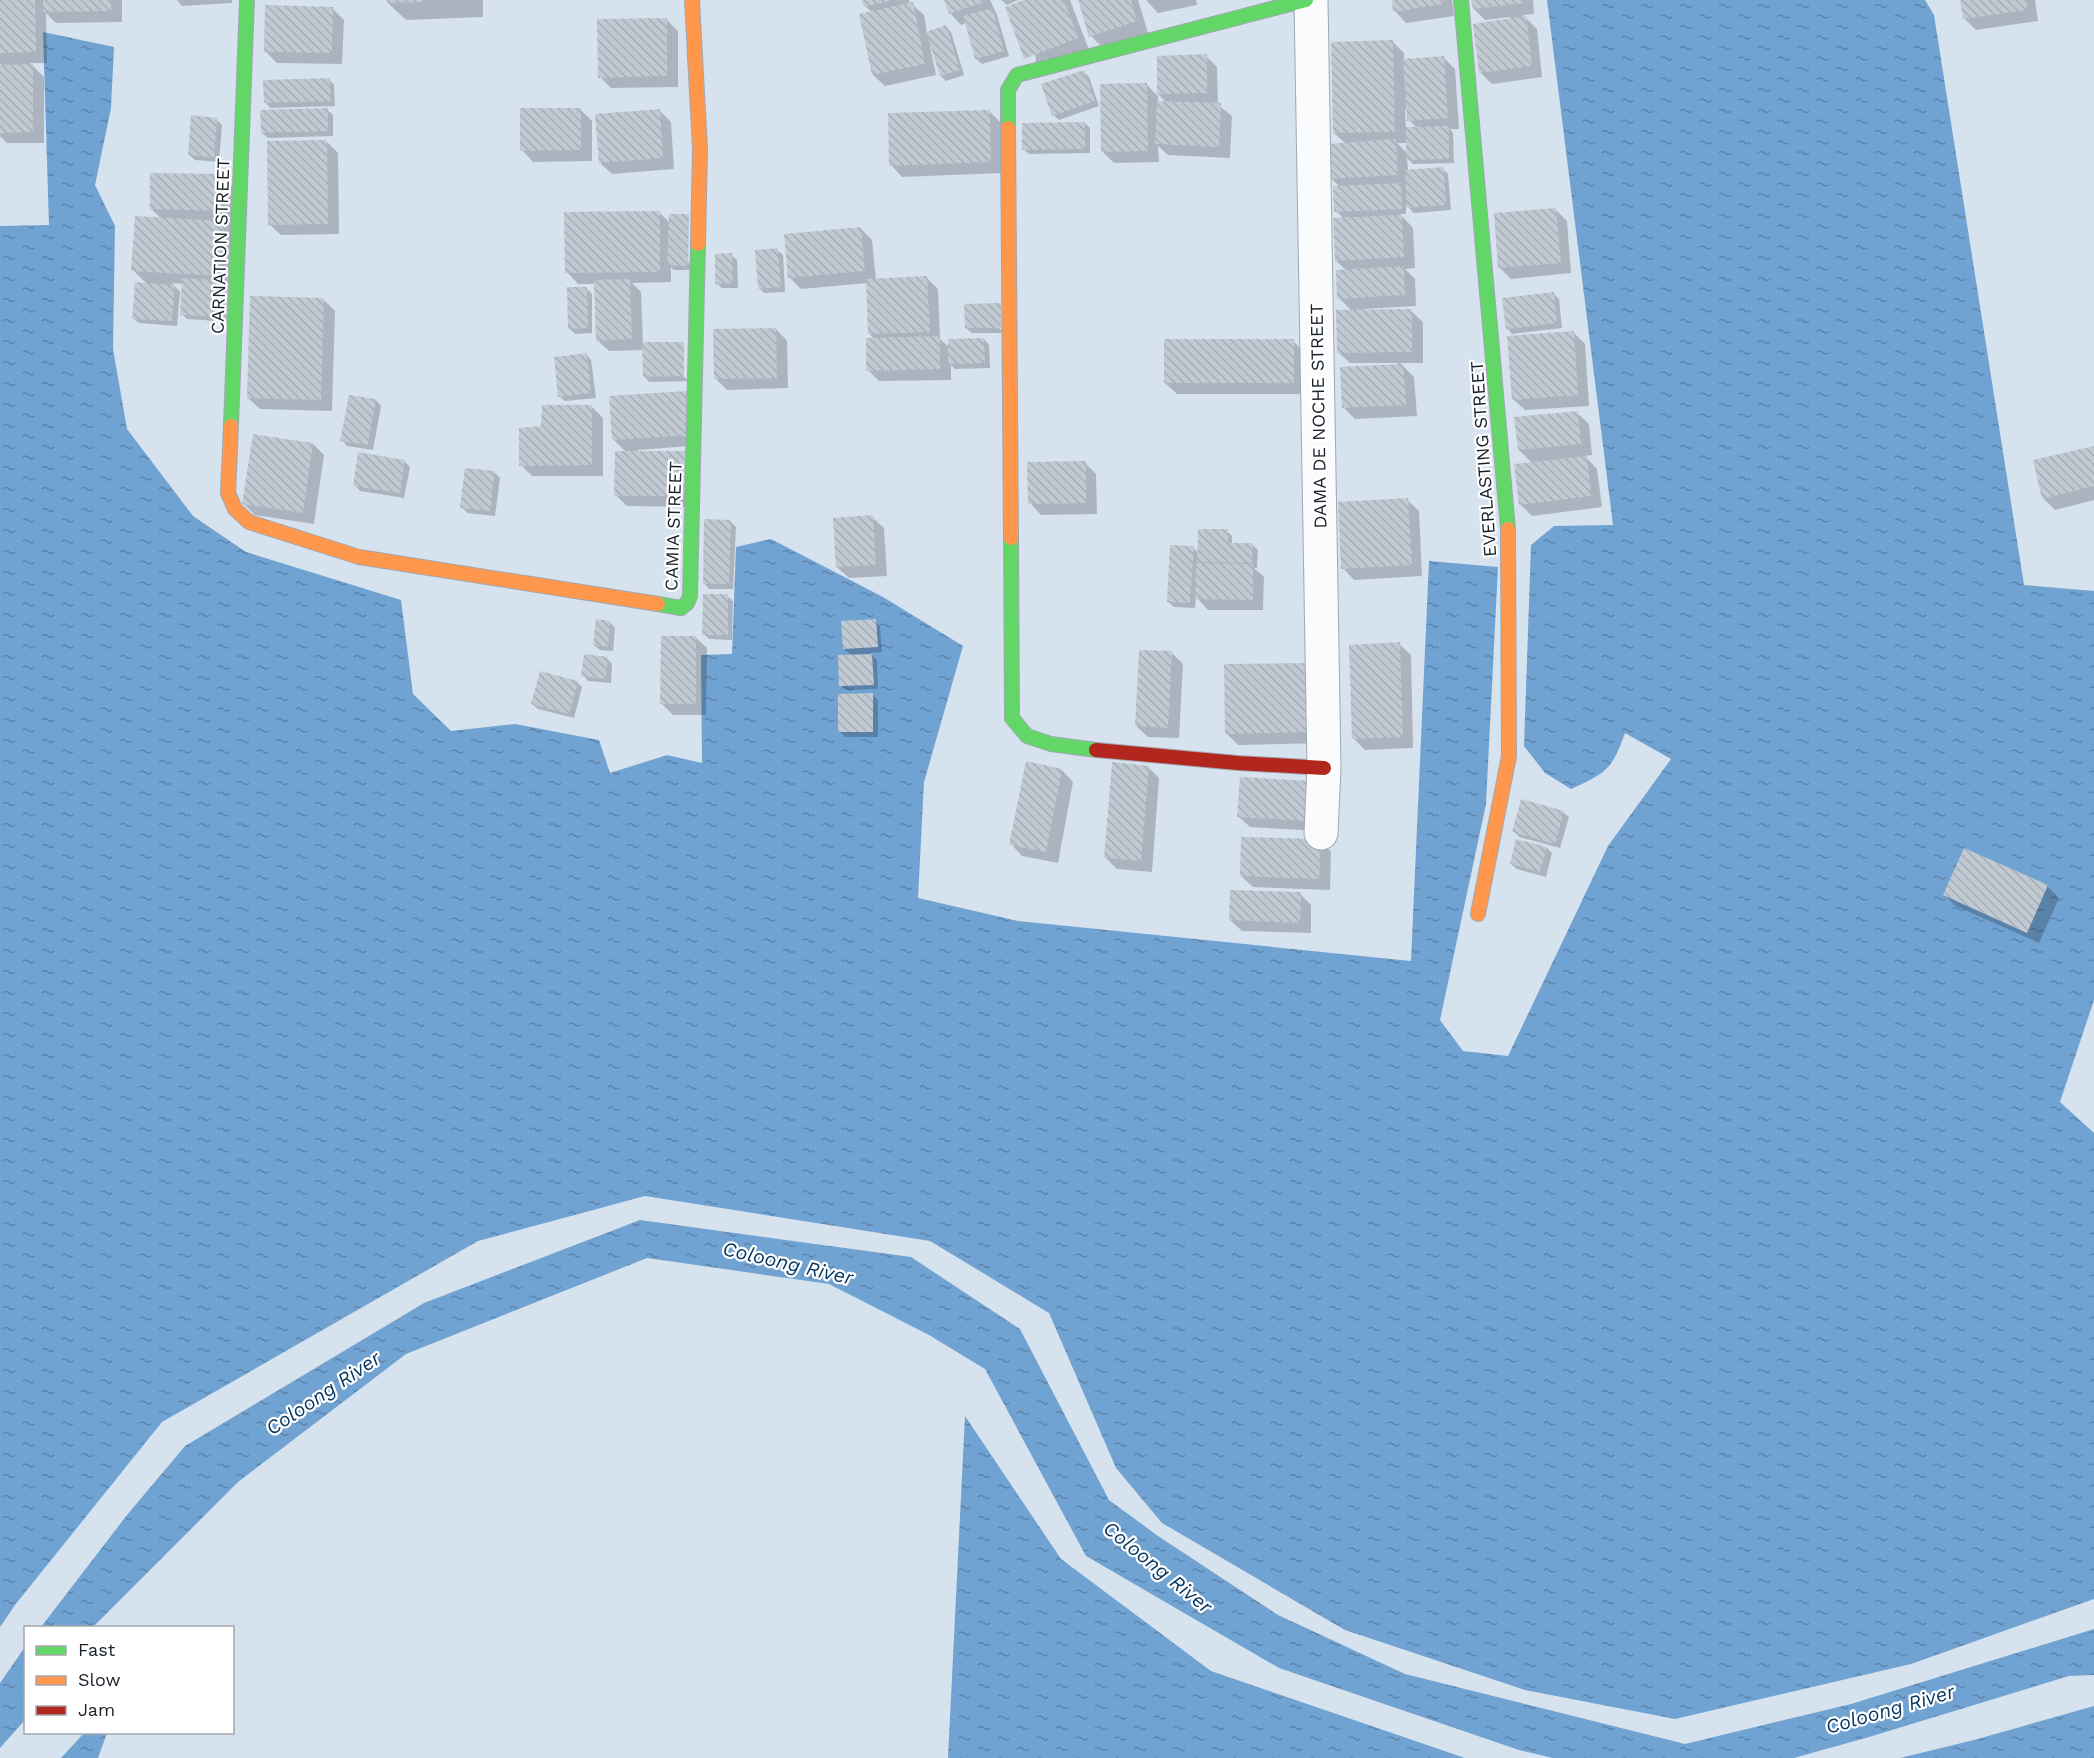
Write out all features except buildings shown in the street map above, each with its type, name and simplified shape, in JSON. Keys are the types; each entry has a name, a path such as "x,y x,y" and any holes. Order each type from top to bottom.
{"street":[{"name":"CARNATION STREET","path":"228,493 247,0"},
{"name":"CAMIA STREET","path":"228,493 235,508 249,522 359,557 681,609 687,603 690,597 700,149 692,0"},
{"path":"1306,0 1017,75 1008,90 1012,718 1028,736 1051,744 1238,763 1324,768"},
{"name":"DAMA DE NOCHE STREET","path":"1311,0 1324,768 1321,833"},
{"name":"EVERLASTING STREET","path":"1461,0 1508,512 1509,756 1478,915"}],"water":[{"path":"1547,0 1925,0 1934,15 2024,585 2094,591 2094,1000 2060,1102 2094,1133 2094,1599 1911,1664 1675,1719 1525,1690 1345,1630 1162,1523 1116,1468 1049,1313 930,1241 645,1196 478,1241 162,1422 15,1605 0,1627 0,226 49,225 43,32 114,47 111,108 95,185 115,226 113,349 127,429 193,516 246,552 401,600 413,694 451,731 515,724 599,740 610,773 667,755 702,763 701,655 732,654 736,547 771,539 883,597 963,646 924,782 918,898 1018,921 1411,961 1429,561 1498,567 1486,804 1440,1020 1463,1051 1508,1056 1608,846 1671,759 1625,733 1616,755 1606,769 1571,789 1545,773 1524,746 1531,545 1554,526 1613,525"},
{"name":"Coloong River","path":"640,1220 911,1257 1020,1329 1109,1500 1158,1536 1278,1615 1405,1674 1685,1744 1851,1704 2094,1629 2094,1675 2069,1676 1794,1758 1553,1758 1519,1750 1279,1668 1086,1556 985,1369 929,1335 829,1284 647,1258 406,1354 238,1482 94,1626 42,1626 127,1515 185,1446 424,1303"},
{"path":"965,1416 1061,1559 1211,1671 1465,1758 948,1758"},
{"path":"24,1648 24,1721 0,1748 0,1683"},
{"path":"2094,1706 2094,1758 1900,1758 1974,1740"},
{"path":"83,1734 107,1734 98,1758 61,1758"}],"traffic: fast":[{"path":"231,426 247,0"},
{"path":"1008,128 1008,90 1017,75 1306,0"},
{"path":"1461,0 1508,529"},
{"path":"658,604 681,608 690,596 698,244"},
{"path":"1011,538 1012,718 1027,736 1051,744 1096,750"}],"traffic: slow":[{"path":"692,0 700,149 698,244"},
{"path":"1008,128 1011,538"},
{"path":"231,426 228,493 235,509 249,522 359,557 658,604"},
{"path":"1478,914 1509,756 1508,529"}],"traffic: jam":[{"path":"1096,750 1324,768"}]}
